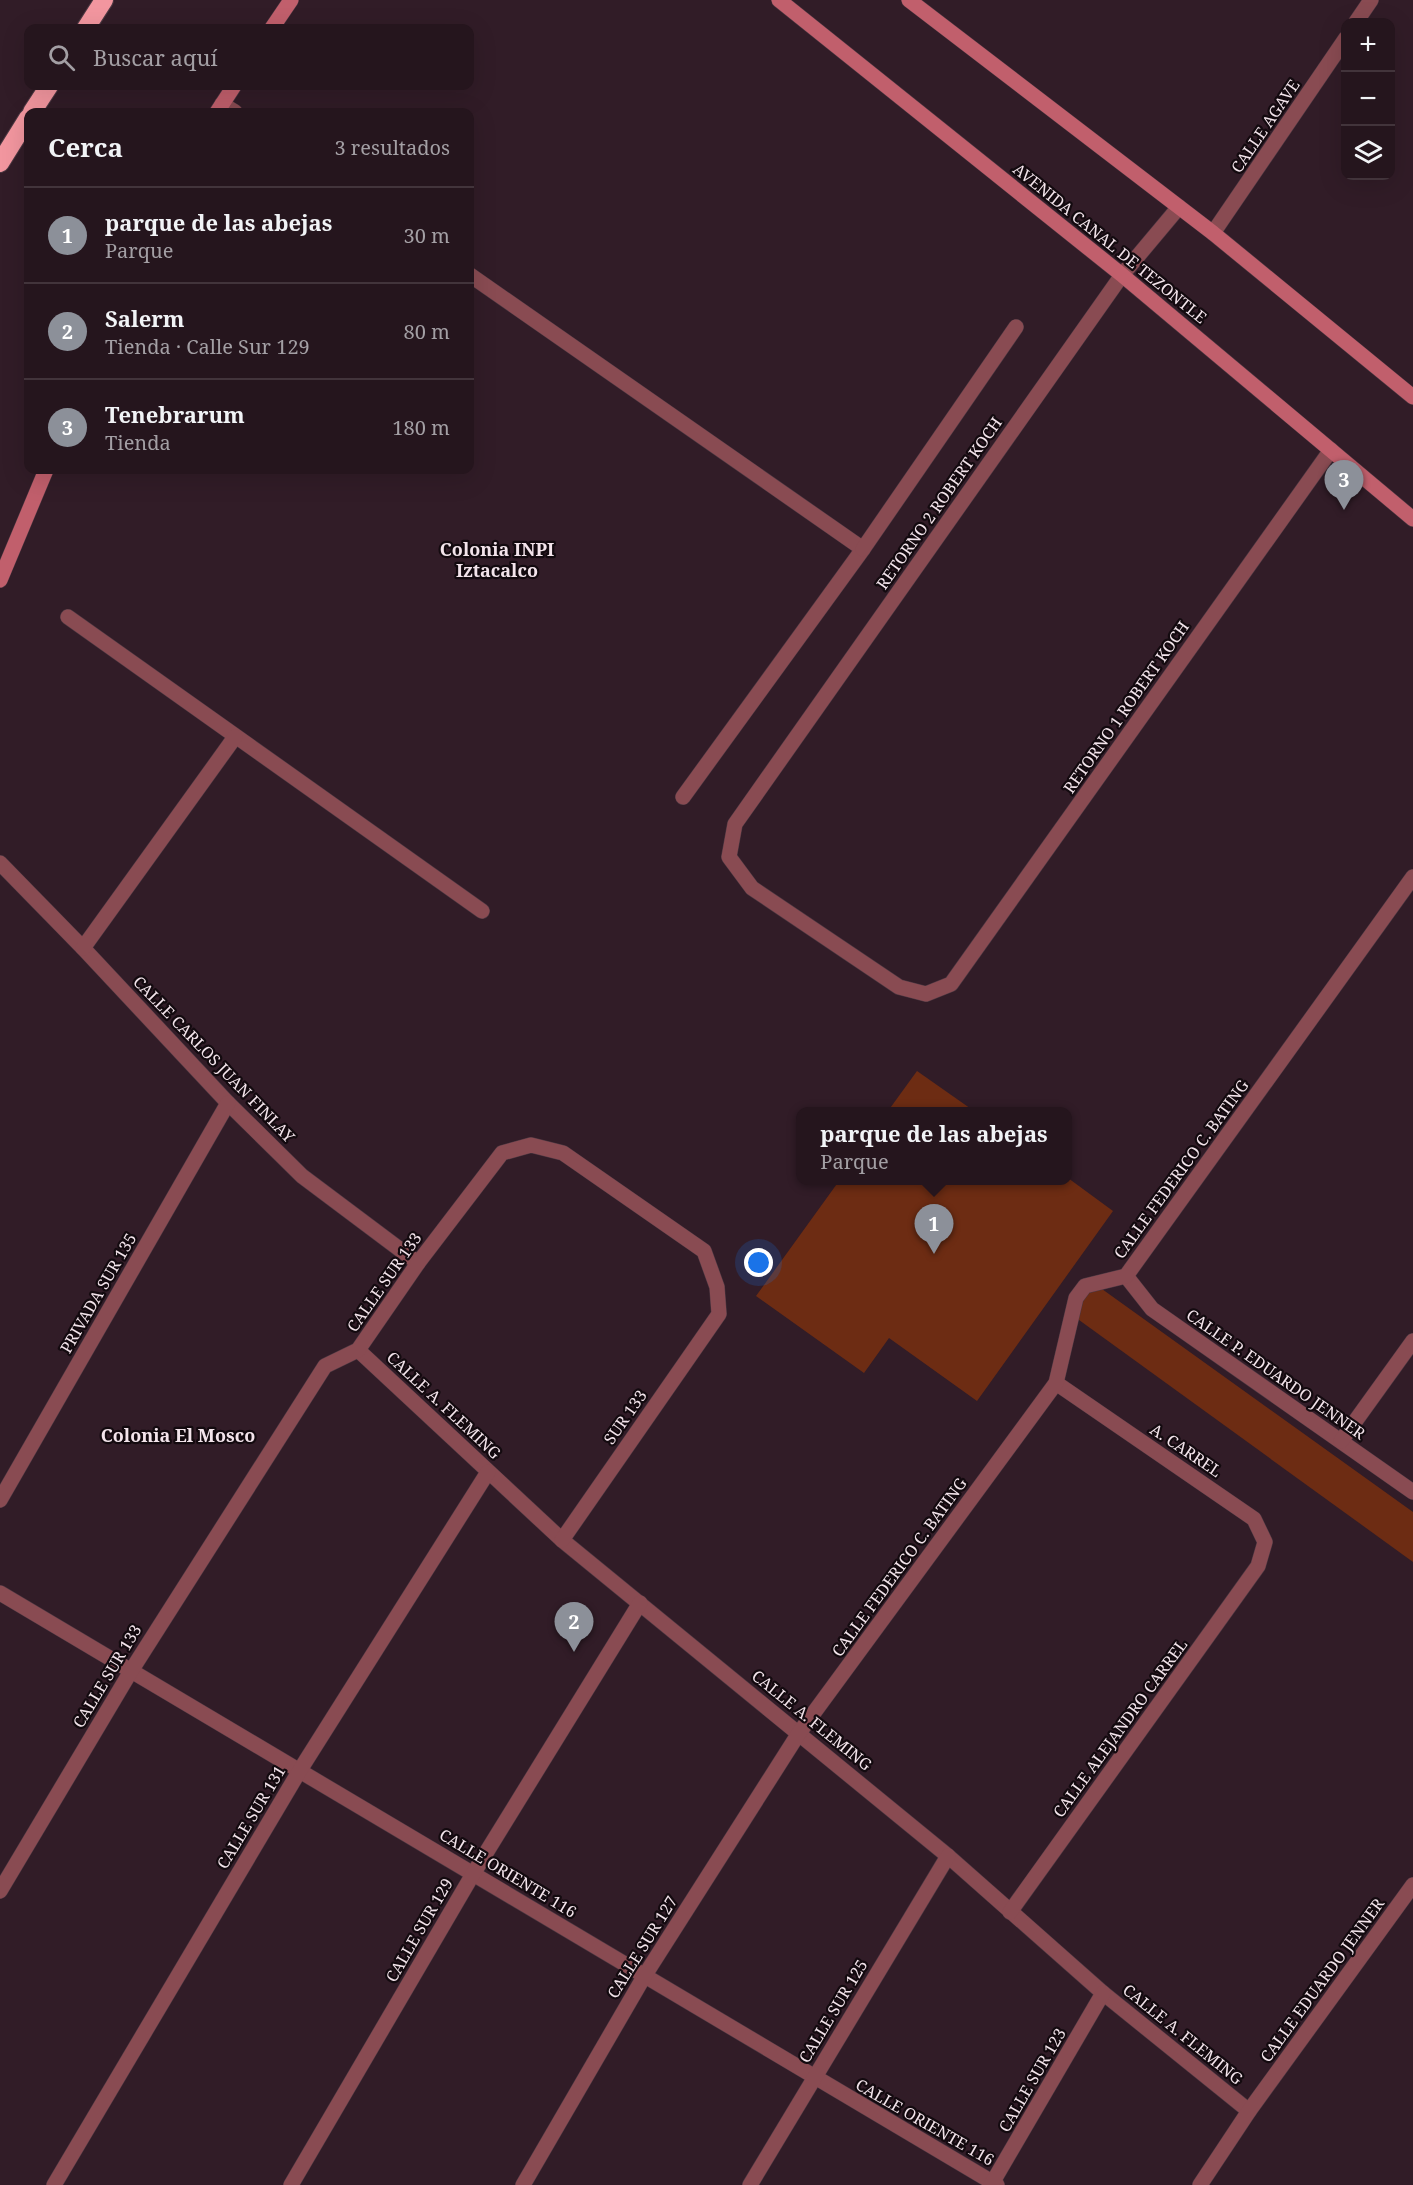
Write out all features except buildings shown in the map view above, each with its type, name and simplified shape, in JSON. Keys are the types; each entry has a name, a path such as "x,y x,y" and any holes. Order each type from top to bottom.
{"highway":[{"path":"89,24 104,0"},
{"path":"35,108 46,90"},
{"path":"0,162 24,124"}],"main road":[{"path":"275,24 291,0"},
{"name":"AVENIDA CANAL DE TEZONTLE","path":"780,0 1122,275 1413,519"},
{"path":"909,0 1213,233 1413,397"},
{"path":"226,108 232,90"},
{"path":"0,580 44,474"}],"street":[{"path":"1359,18 1371,0"},
{"name":"CALLE AGAVE","path":"1213,233 1341,45"},
{"name":"RETORNO 2 ROBERT KOCH","path":"951,984 926,994 899,987 752,888 729,857 735,824 1122,275 1179,207"},
{"path":"474,278 863,549"},
{"path":"683,797 863,549 1016,327"},
{"name":"RETORNO 1 ROBERT KOCH","path":"951,984 1331,450"},
{"path":"68,617 482,911"},
{"path":"83,948 235,737"},
{"name":"CALLE CARLOS JUAN FINLAY","path":"0,863 228,1103 302,1176 418,1263"},
{"name":"CALLE FEDERICO C. BATING","path":"799,1733 1056,1383 1076,1298 1085,1286 1126,1276 1413,876"},
{"name":"PRIVADA SUR 135","path":"0,1500 228,1103"},
{"name":"CALLE SUR 133","path":"0,1891 130,1671 326,1366 358,1350 418,1263 502,1153 531,1145 563,1153 704,1251 717,1287 719,1314"},
{"name":"CALLE P. EDUARDO JENNER","path":"1126,1276 1152,1309 1413,1492"},
{"name":"SUR 133","path":"562,1540 719,1314"},
{"path":"1341,1441 1413,1341"},
{"name":"CALLE A. FLEMING","path":"358,1350 562,1540 948,1856 1103,1993 1249,2111"},
{"name":"A. CARREL","path":"1056,1383 1254,1519 1265,1542 1258,1566"},
{"name":"CALLE SUR 131","path":"54,2185 300,1770 488,1472"},
{"name":"CALLE ALEJANDRO CARREL","path":"1010,1912 1258,1566"},
{"name":"CALLE ORIENTE 116","path":"0,1593 994,2184"},
{"name":"CALLE SUR 129","path":"291,2185 473,1874 640,1603"},
{"name":"CALLE SUR 127","path":"523,2185 645,1975 799,1733"},
{"name":"CALLE SUR 125","path":"750,2185 948,1856"},
{"name":"CALLE EDUARDO JENNER","path":"1200,2185 1249,2111 1413,1885"},
{"name":"CALLE SUR 123","path":"994,2184 1103,1993"}],"shaded area":[{"path":"917,1071 968,1107 891,1107"},
{"path":"1072,1181 1113,1211 977,1401 889,1338 864,1373 756,1296 836,1185 1072,1185"},
{"path":"1095,1284 1413,1512 1413,1562 1068,1312"}],"place":[{"name":"Tenebrarum","path":"1344,510"},
{"name":"parque de las abejas","path":"934,1254"},
{"name":"Salerm","path":"574,1652"}],"district":[{"name":"Colonia INPI Iztacalco","path":"497,559"},
{"name":"Colonia El Mosco","path":"178,1435"}]}
